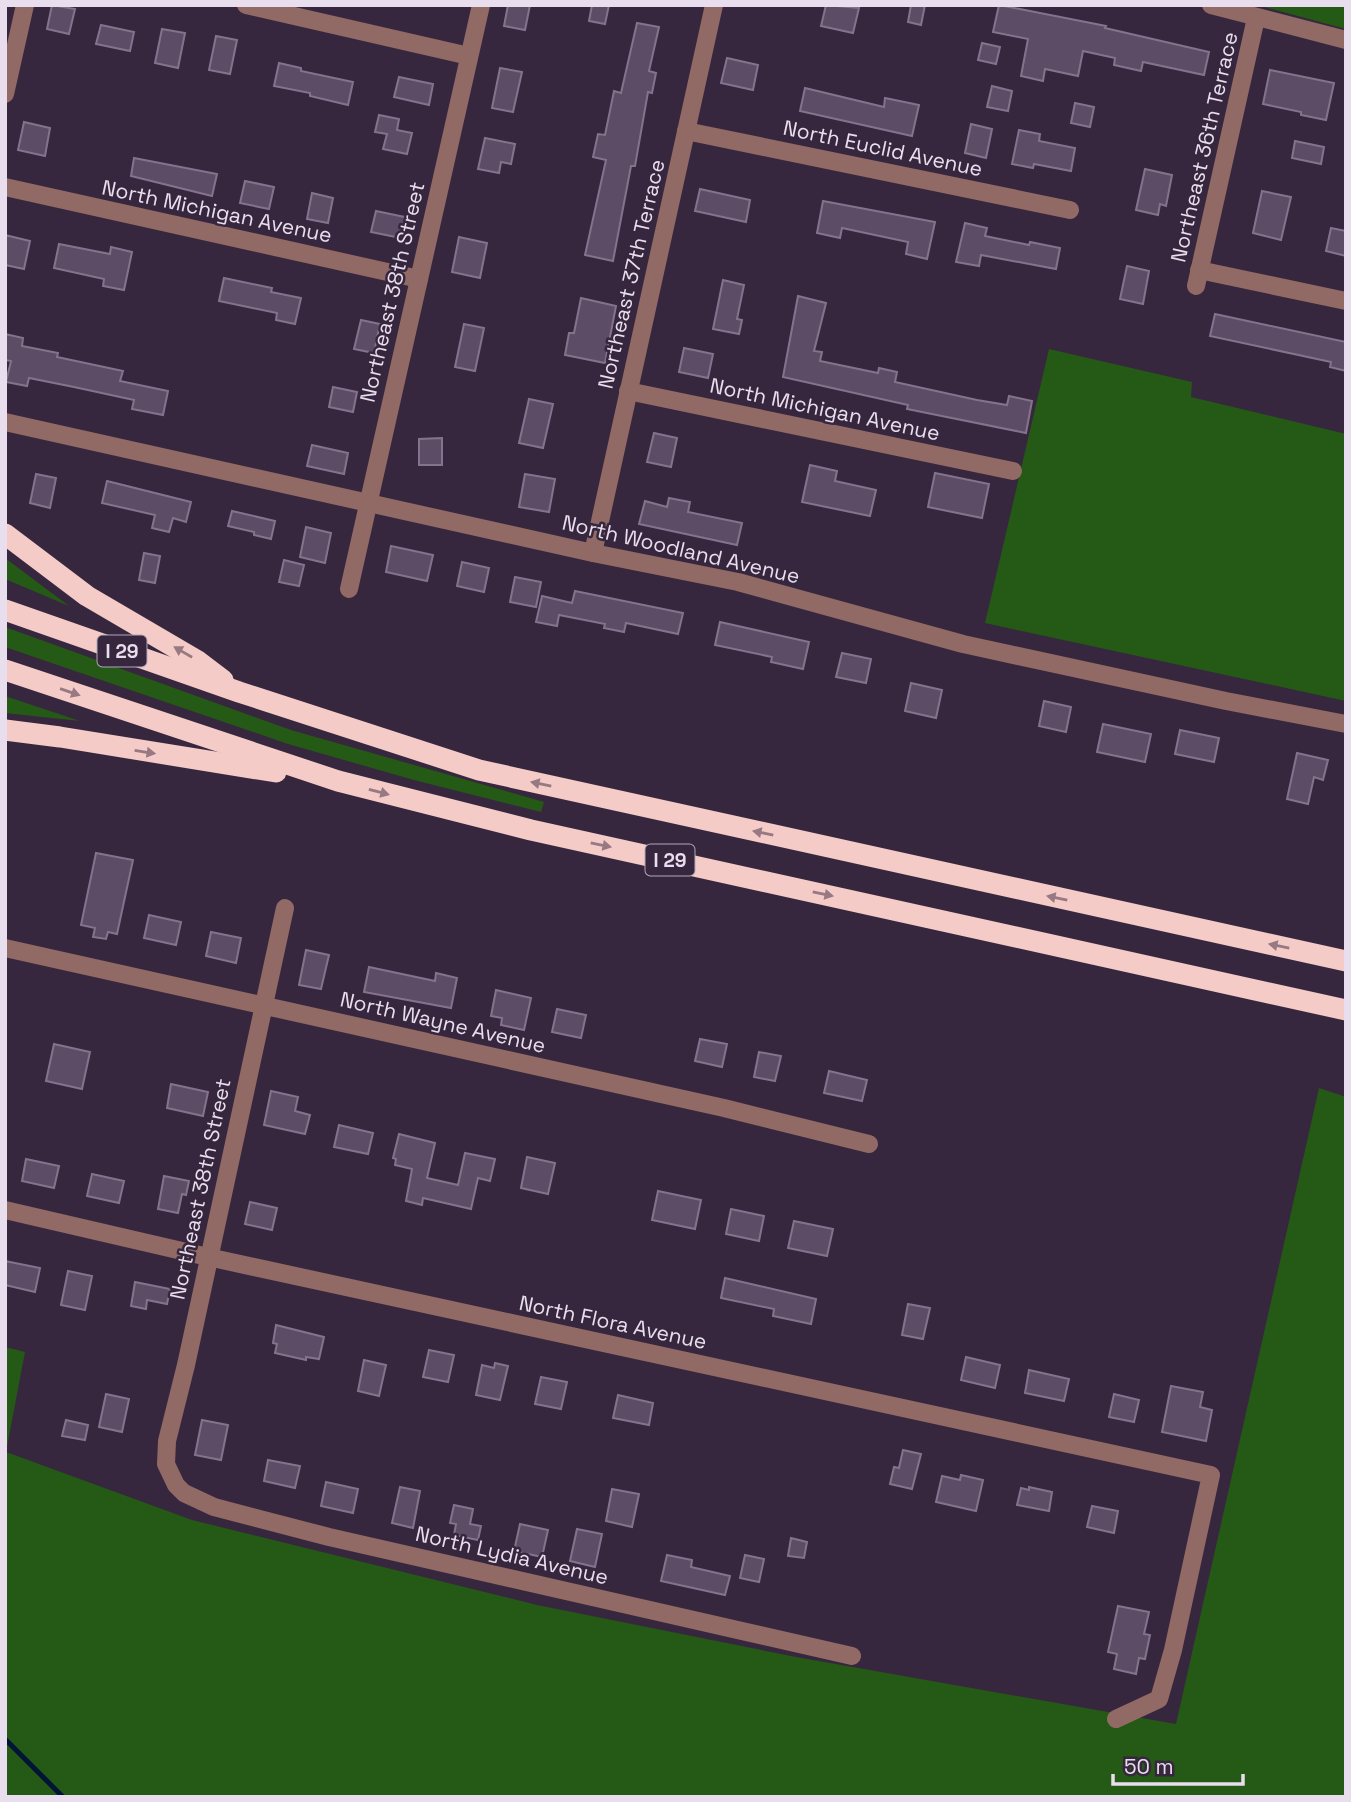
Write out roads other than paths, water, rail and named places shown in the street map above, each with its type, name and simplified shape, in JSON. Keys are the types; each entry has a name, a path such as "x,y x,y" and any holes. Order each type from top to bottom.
{"highway":[{"path":"5,534 88,596 198,661 239,692"},
{"name":"I 29","path":"5,610 239,692 479,770 1346,961"},
{"name":"I 29","path":"5,670 338,781 531,830 1346,1010"},
{"path":"5,730 338,781"}],"street":[{"path":"5,94 25,5"},
{"path":"246,5 469,56"},
{"name":"Northeast 38th Street","path":"349,589 481,5"},
{"name":"Northeast 37th Terrace","path":"593,553 714,5"},
{"path":"1211,5 1346,40"},
{"name":"Northeast 36th Terrace","path":"1256,18 1198,278 1346,301"},
{"name":"North Euclid Avenue","path":"686,131 1070,210"},
{"name":"North Michigan Avenue","path":"5,187 419,279"},
{"name":"North Michigan Avenue","path":"628,391 1013,471"},
{"name":"North Woodland Avenue","path":"5,422 593,553 738,582 963,644 1346,724"},
{"name":"Northeast 38th Street","path":"171,1478 166,1464 166,1441 186,1365 285,908"},
{"name":"North Wayne Avenue","path":"5,948 724,1108 869,1144"},
{"name":"North Flora Avenue","path":"5,1210 208,1257 1211,1475 1173,1650 1159,1699 1116,1719"},
{"name":"North Lydia Avenue","path":"171,1478 184,1493 214,1507 329,1538 852,1656"}],"waterway":[{"path":"5,1739 63,1797"}]}
